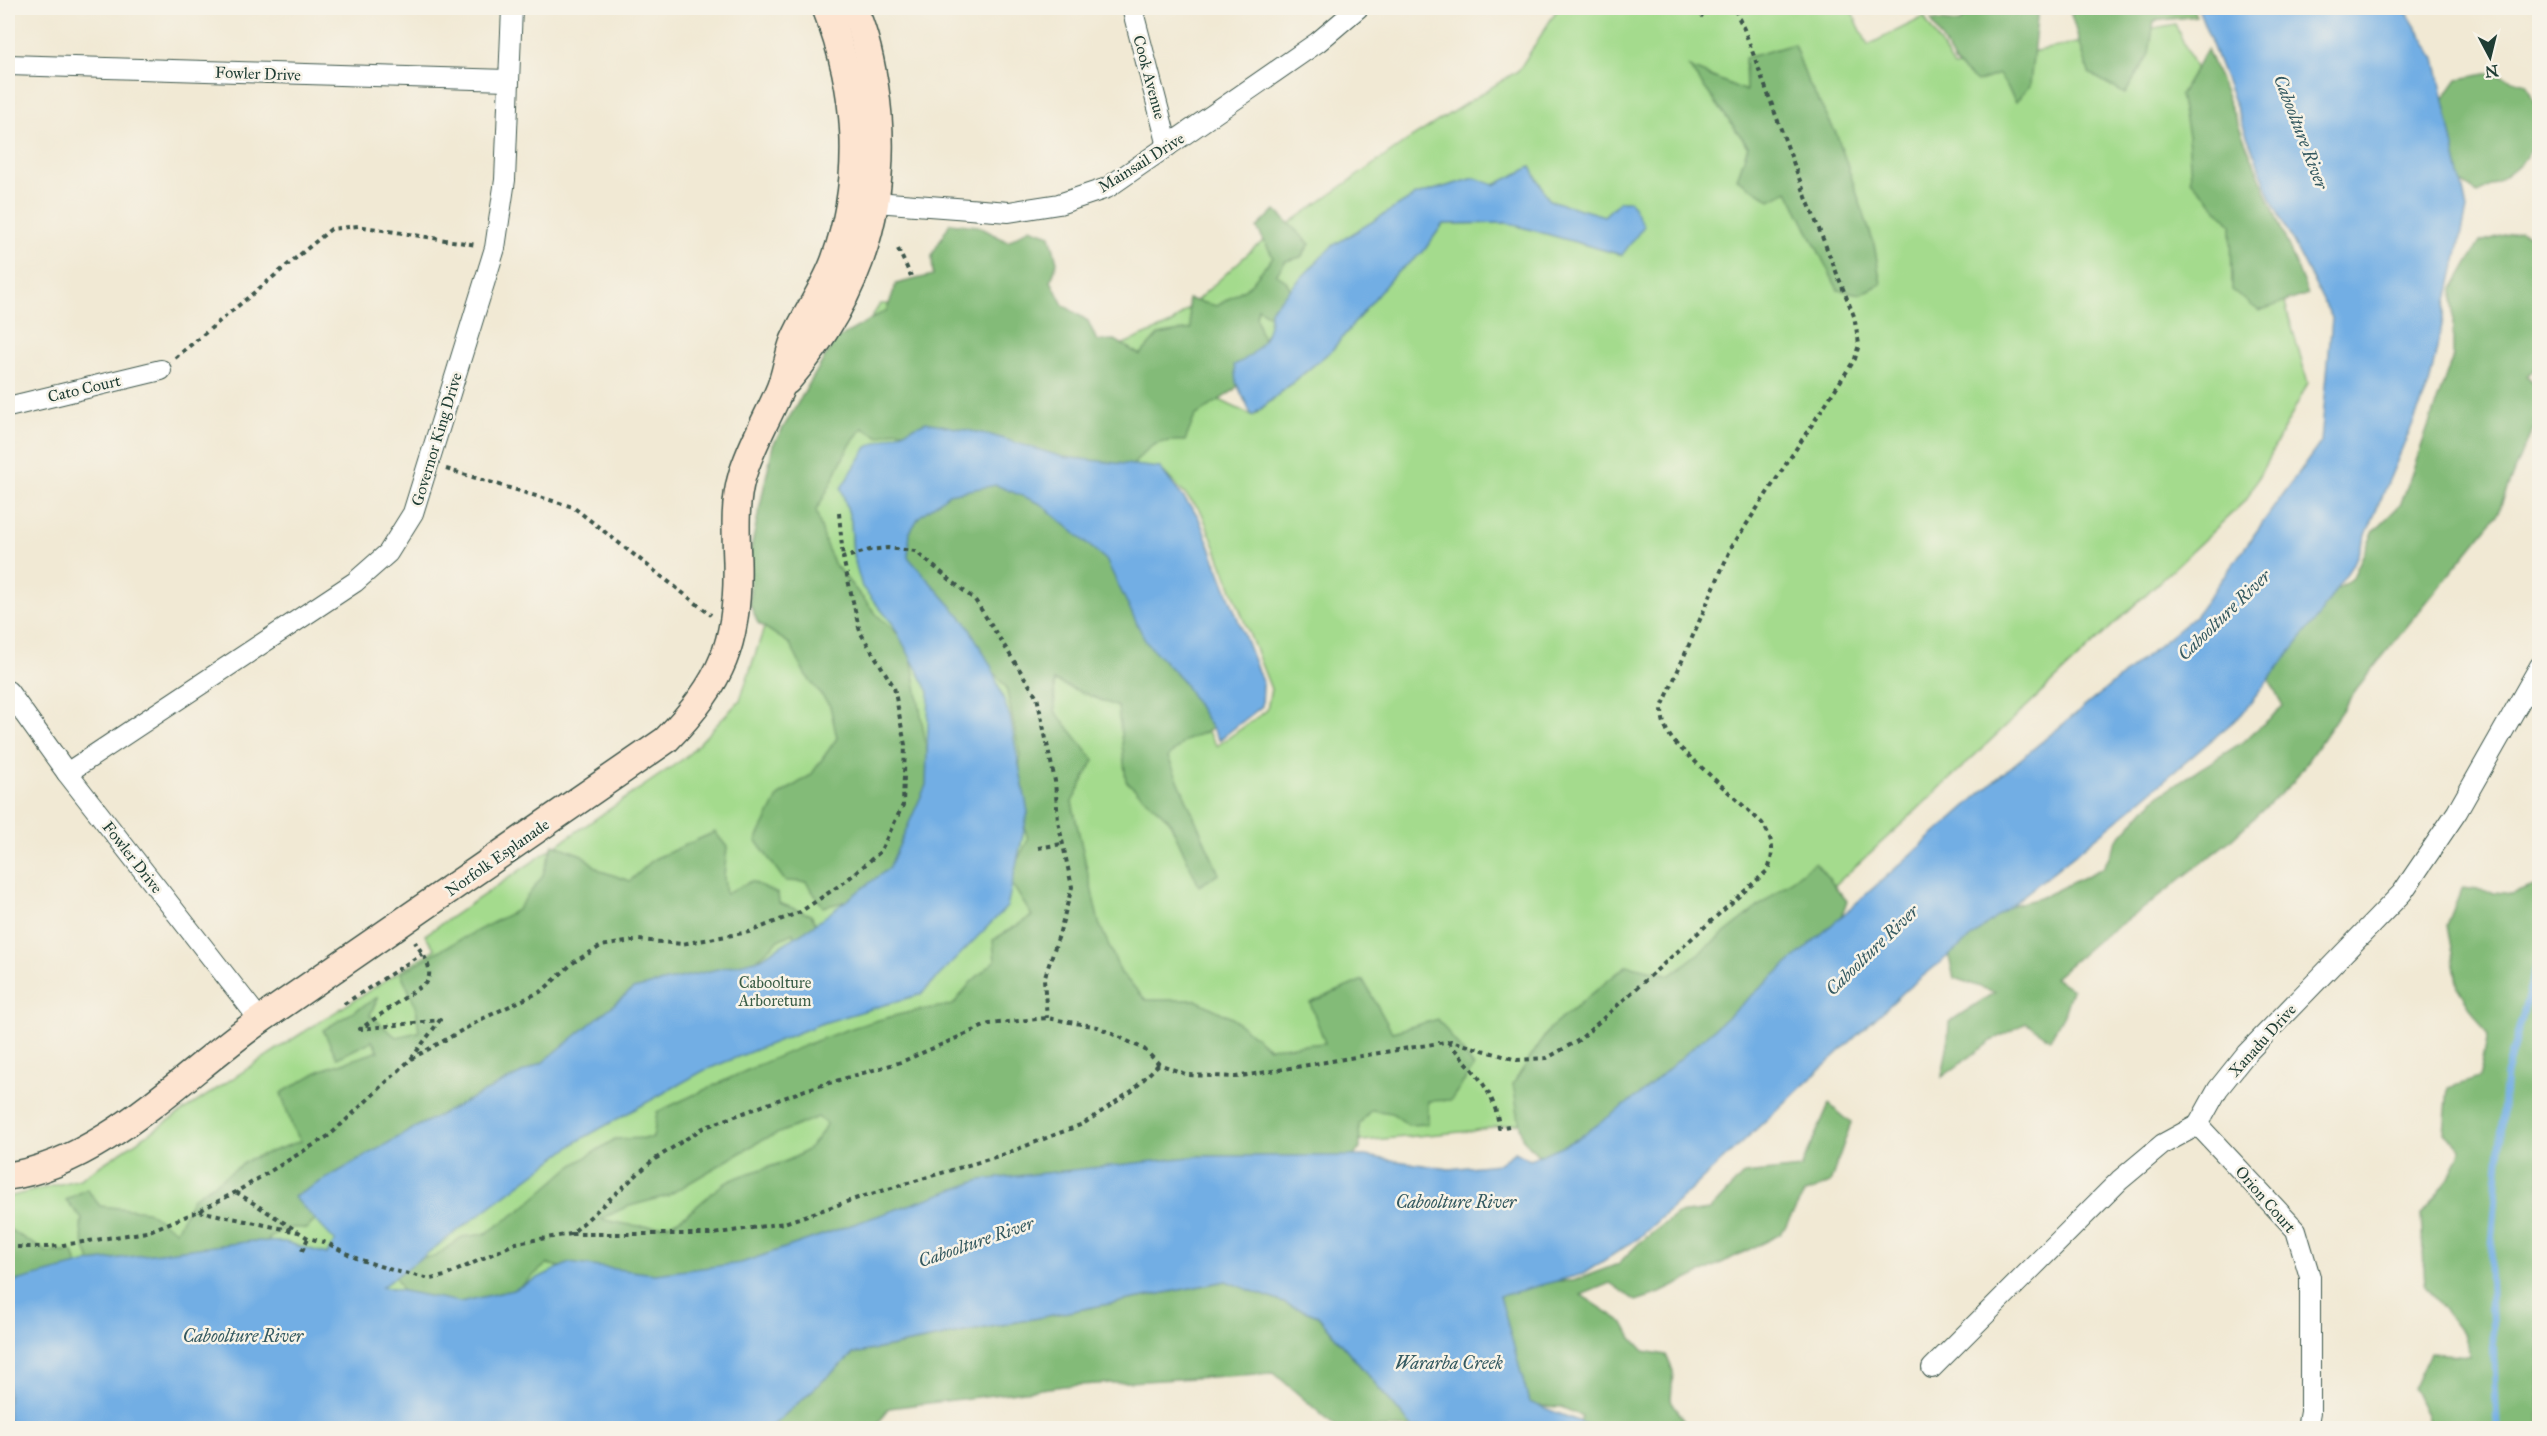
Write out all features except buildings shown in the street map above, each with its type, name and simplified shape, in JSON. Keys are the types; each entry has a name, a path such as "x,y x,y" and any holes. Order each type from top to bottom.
{"street":[{"name":"Governor King Drive","path":"67,773 355,582 388,553 413,513 495,248 505,180 512,8"},
{"path":"826,8 840,41 852,96 863,201"},
{"path":"853,8 871,68 878,111 879,151 863,201"},
{"name":"Cook Avenue","path":"1132,8 1168,146"},
{"name":"Mainsail Drive","path":"863,201 1009,212 1059,204 1107,188 1318,42 1358,8"},
{"name":"Fowler Drive","path":"8,65 508,80"},
{"name":"Norfolk Esplanade","path":"8,1176 24,1174 70,1158 109,1136 260,1020 666,740 694,712 712,685 735,622 738,590 736,515 741,478 757,434 780,388 794,341 834,262 844,233 863,201"},
{"name":"Cato Court","path":"8,407 161,370"},
{"name":"Xanadu Drive","path":"2198,1125 2218,1089 2246,1054 2402,893 2457,812 2540,666"},
{"name":"Fowler Drive","path":"8,692 67,773 260,1020"},
{"path":"1932,1368 2120,1180 2163,1144 2198,1125"},
{"name":"Orion Court","path":"2198,1125 2296,1230 2310,1277 2310,1412 2307,1428"}],"path":[{"path":"1693,8 1705,18"},
{"path":"571,1234 652,1161 703,1128 805,1090 901,1062 989,1024 1047,1018 1098,1027 1144,1049 1159,1064 1188,1075 1236,1077 1448,1042 1517,1060 1547,1058 1579,1040 1768,870 1774,855 1772,839 1762,824 1667,734 1662,721 1662,707 1731,548 1855,359 1859,344 1854,316 1806,197 1744,28 1734,8"},
{"path":"161,370 331,229 358,226 495,248"},
{"path":"898,249 911,276"},
{"path":"429,464 573,507 716,618"},
{"path":"411,1059 484,1018 543,991 574,962 601,945 639,940 682,944 749,932 800,912 846,881 880,852 903,805 905,745 894,687 860,632 843,558 839,513"},
{"path":"843,558 870,550 888,548 915,551 975,600 1037,697 1055,781 1062,844 1072,887 1044,979 1047,1018"},
{"path":"1038,848 1062,844"},
{"path":"8,1247 50,1247 147,1232 199,1211 236,1192 330,1135 411,1059 440,1020 360,1029 426,982 430,975 429,966 410,934"},
{"path":"344,1004 422,954"},
{"path":"1448,1042 1490,1091 1495,1102 1499,1128 1509,1126"},
{"path":"236,1192 309,1238 327,1243 358,1259 431,1280 445,1276 516,1243 571,1234 713,1234 784,1222 1002,1155 1083,1124 1132,1091 1159,1064"},
{"path":"199,1211 301,1233"},
{"path":"302,1251 309,1238"}],"green space":[{"name":"Caboolture Arboretum","path":"1558,8 1850,8 1868,45 1924,17 1954,67 2175,24 2254,197 2308,383 2247,499 1906,820 1587,1112 1471,1131 1200,1156 460,1302 382,1287 253,1241 89,1262 8,1283 8,1197 80,1179 288,1042 435,949 425,935 686,757 740,700 771,607 773,475 880,304 903,304 1083,361 1171,324 1254,248 1411,138 1519,70","holes":["1531,167 1549,200 1604,216 1620,202 1621,255 1507,223 1443,224 1423,252 1393,276 1332,350 1253,416 1205,393 1249,358 1270,328 1270,310 1416,195 1475,178 1494,185","1160,468 1201,511 1271,689 1267,710 1217,746 1178,686 853,555 851,521 842,488"]},
{"path":"1967,8 2038,8 2030,85 2016,102 1999,74 1977,82 1955,63 1931,20 1960,23"},
{"path":"2069,8 2193,8 2196,16 2154,21 2149,54 2125,94 2089,73"},
{"path":"1794,44 1807,80 1837,135 1874,244 1881,284 1861,294 1838,290 1788,191 1770,200 1737,179 1748,146 1689,67 1746,91 1745,58"},
{"path":"2207,49 2308,294 2259,311 2232,290 2231,224 2191,180 2188,136 2180,95"},
{"path":"2492,73 2526,84 2537,111 2538,126 2536,139 2522,161 2502,178 2478,193 2456,179 2433,114 2458,79"},
{"path":"1275,210 1310,244 1301,257 1286,261 1276,274 1286,281 1296,298 1277,320 1258,308 1256,317 1266,352 1233,391 1195,416 1185,441 1164,442 1150,447 1126,474 897,430 879,437 863,428 855,437 816,510 826,545 835,565 878,616 909,644 931,775 886,884 860,898 823,907 806,882 785,881 756,841 779,795 811,775 837,738 830,706 805,674 790,644 758,623 750,604 750,553 773,445 835,340 887,310 896,284 933,275 932,255 950,223 978,226 1008,242 1030,228 1050,235 1057,262 1051,281 1063,305 1088,321 1097,341 1115,340 1140,355 1158,335 1191,329 1188,299 1217,306 1249,286 1273,257 1257,228"},
{"path":"2519,231 2539,240 2539,365 2527,376 2539,393 2539,421 2522,451 2497,515 2357,688 2293,782 2228,842 2144,908 2098,940 2054,978 2072,989 2064,1014 2050,1039 2026,1023 1993,1040 1942,1077 1949,1022 1995,992 1954,978 1947,949 1986,912 2040,898 2103,868 2118,839 2156,797 2241,743 2283,707 2261,661 2323,601 2353,577 2374,531 2401,504 2453,356 2453,289 2480,242"},
{"path":"944,474 1030,487 1104,547 1218,726 1185,741 1168,757 1219,874 1199,886 1169,820 1126,781 1118,707 1054,681 1055,711 1094,760 1072,802 1099,923 1121,973 1146,1000 1196,1000 1232,1018 1269,1048 1325,1043 1310,1003 1363,980 1392,1032 1438,1019 1474,1067 1451,1100 1428,1101 1428,1124 1408,1125 1392,1113 1371,1110 1359,1124 1360,1148 1340,1173 691,1296 547,1264 510,1295 413,1314 387,1259 434,1257 462,1237 485,1234 522,1209 570,1167 615,1139 653,1138 657,1112 764,1062 876,1021 914,1011 953,1005 971,982 995,961 993,940 1032,916 1008,878 1028,840 1018,799 1020,755 1006,687 916,578 892,530","holes":["818,1117 826,1124 817,1139 794,1158 751,1172 722,1185 674,1222 648,1226 628,1225 601,1219 626,1207 667,1196 762,1140"]},
{"path":"715,832 727,847 724,877 726,894 751,881 778,894 779,903 811,915 823,937 798,956 793,933 780,939 750,966 323,1211 307,1229 292,1228 280,1231 259,1250 94,1273 81,1232 82,1219 66,1200 87,1189 100,1206 147,1211 176,1231 193,1198 250,1159 301,1141 293,1129 281,1093 321,1070 379,1051 372,1041 337,1058 323,1030 378,997 370,1015 396,1037 419,1032 416,1007 401,973 517,910 542,877 553,844 582,855 601,871 630,881 654,859"},
{"path":"1815,862 1847,901 1835,933 1740,1019 1547,1165 1522,1138 1513,1084 1550,1028 1627,965 1671,975"},
{"path":"2539,884 2539,1428 2429,1428 2426,1415 2413,1388 2430,1353 2471,1356 2463,1335 2425,1285 2421,1215 2449,1178 2461,1149 2444,1132 2448,1088 2479,1078 2488,1036 2458,988 2447,925 2462,888 2512,894"},
{"path":"1829,1104 1851,1123 1830,1183 1804,1194 1781,1234 1660,1293 1636,1301 1610,1283 1581,1295 1624,1323 1632,1338 1644,1351 1666,1355 1673,1371 1671,1400 1689,1428 1578,1428 1582,1416 1561,1407 1518,1405 1485,1289 1529,1281 1573,1281 1618,1264 1638,1244 1677,1214 1710,1210 1744,1174 1801,1168"},
{"path":"8,1224 10,1230 47,1252 73,1252 82,1280 8,1306"},
{"path":"1226,1281 1318,1316 1413,1428 1337,1428 1274,1373 1064,1386 889,1408 875,1428 770,1428 853,1354"}],"water":[{"name":"Caboolture River","path":"2198,8 2404,8 2435,58 2467,209 2429,385 2355,561 2318,617 2241,715 2115,822 1907,989 1639,1238 1583,1274 1500,1296 1529,1402 1596,1428 1413,1428 1318,1316 1226,1281 853,1354 770,1428 8,1428 8,1283 89,1262 253,1241 285,1242 327,1254 335,1241 294,1197 416,1127 543,1062 633,989 760,959 814,925 889,868 926,785 929,692 892,623 862,587 853,555 851,521 841,488 867,447 926,422 991,435 1063,457 1160,468 1198,516 1263,684 1262,706 1219,740 1182,680 1146,642 1106,560 1041,504 996,485 949,494 919,517 910,532 908,557 967,624 991,666 1010,717 1028,812 1007,907 921,994 820,1024 703,1071 578,1141 382,1287 460,1302 513,1290 569,1263 655,1274 741,1263 981,1180 1200,1156 1365,1156 1449,1169 1498,1164 1515,1152 1530,1160 1577,1139 1639,1095 2000,776 2196,615 2321,442 2332,318 2273,203"},
{"path":"1531,167 1549,200 1604,216 1620,201 1630,201 1644,226 1622,255 1507,223 1443,224 1423,252 1393,276 1332,350 1252,416 1236,382 1234,365 1256,350 1268,328 1270,310 1332,246 1416,195 1475,178 1494,185"}],"waterway":[{"path":"2497,1428 2490,1270 2506,1074 2540,954"}],"water label":[{"name":"Wararba Creek","path":"1449,1363"}]}
